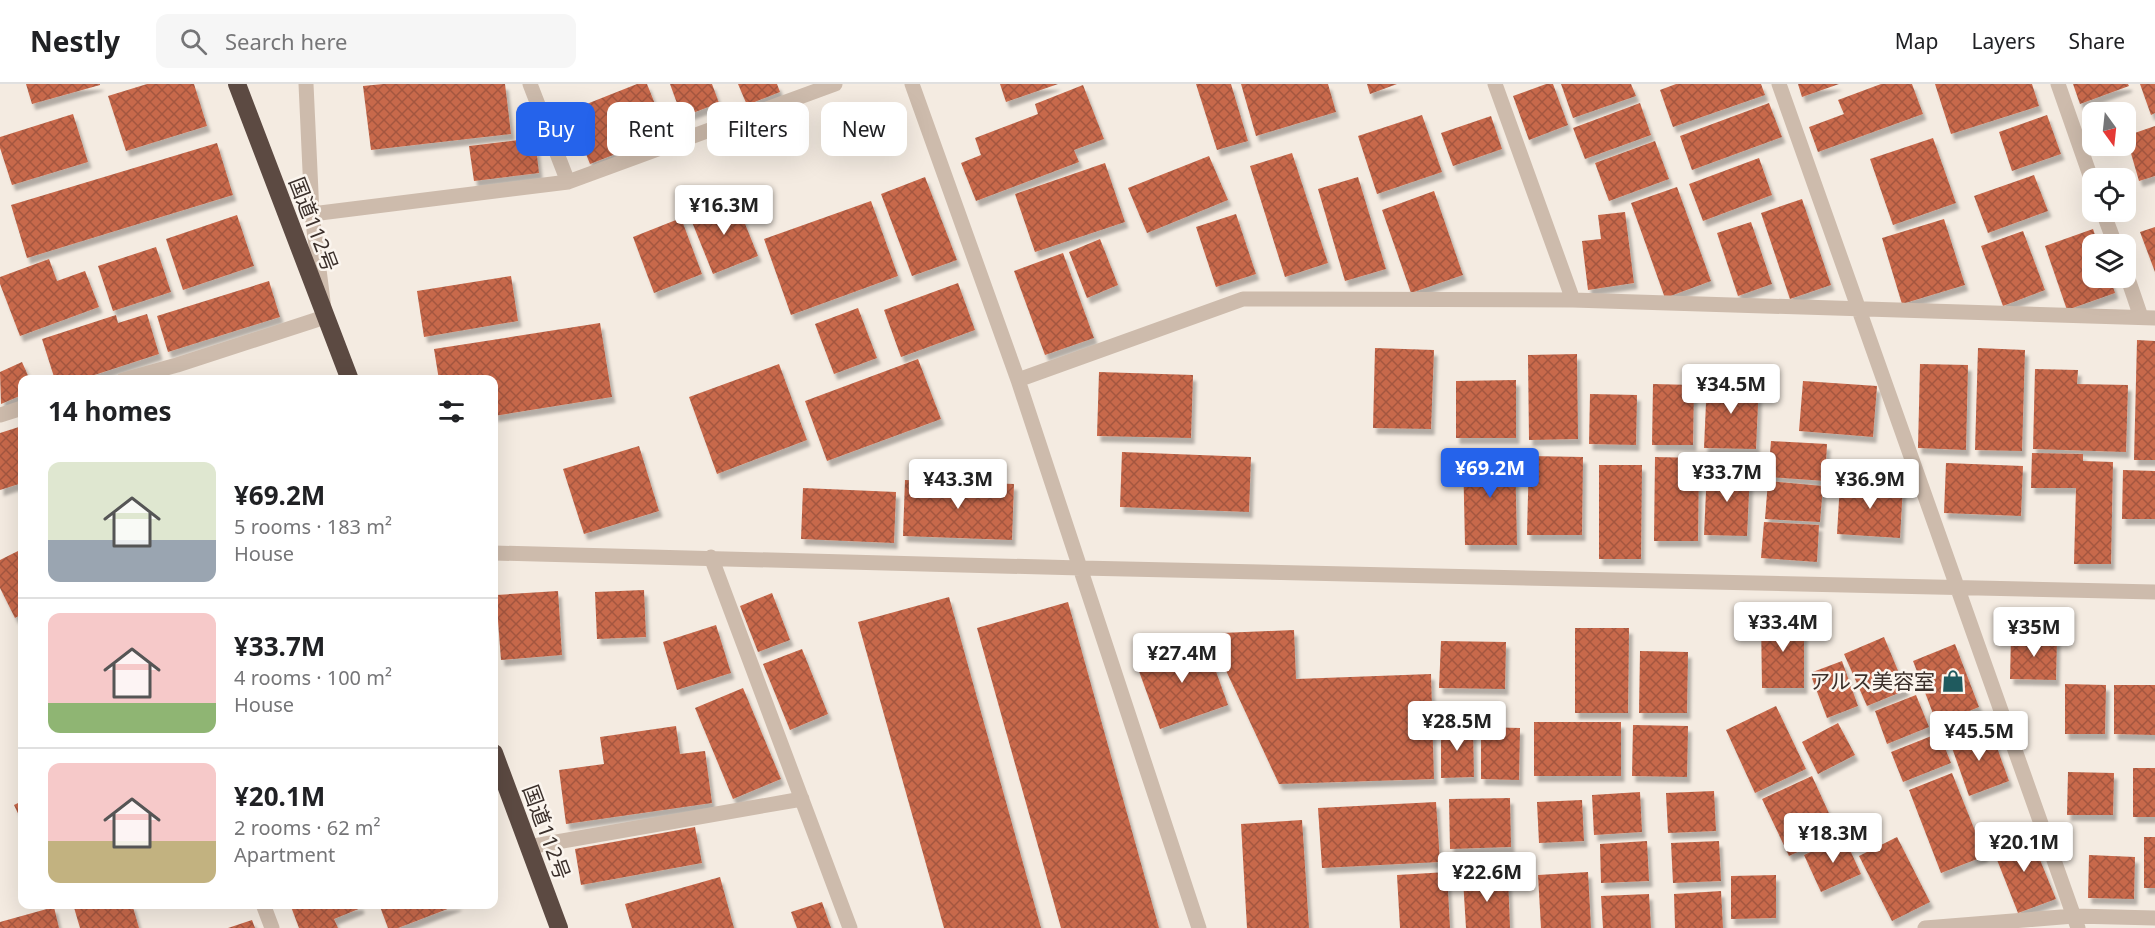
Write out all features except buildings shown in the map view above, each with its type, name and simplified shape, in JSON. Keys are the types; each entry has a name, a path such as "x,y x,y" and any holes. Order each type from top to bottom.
{"highway":[{"name":"国道112号","path":"237,84 348,375"},
{"name":"国道112号","path":"498,764 559,928"}],"street":[{"path":"141,375 325,317 312,214 306,84"},
{"path":"530,84 568,182"},
{"path":"312,214 568,182 835,84"},
{"path":"912,84 1018,381 1199,928"},
{"path":"1495,84 1573,300"},
{"path":"1779,84 2076,922"},
{"path":"2058,84 2087,168"},
{"path":"1018,381 1243,299 1573,300 2148,317 2134,288"},
{"path":"0,415 18,409"},
{"path":"498,552 1081,568 2155,592"},
{"path":"711,557 850,928"},
{"path":"528,848 802,799"},
{"path":"265,909 272,928"},
{"path":"1925,928 2155,918"}],"place":[{"name":"アルス美容室","path":"1953,681"}]}
